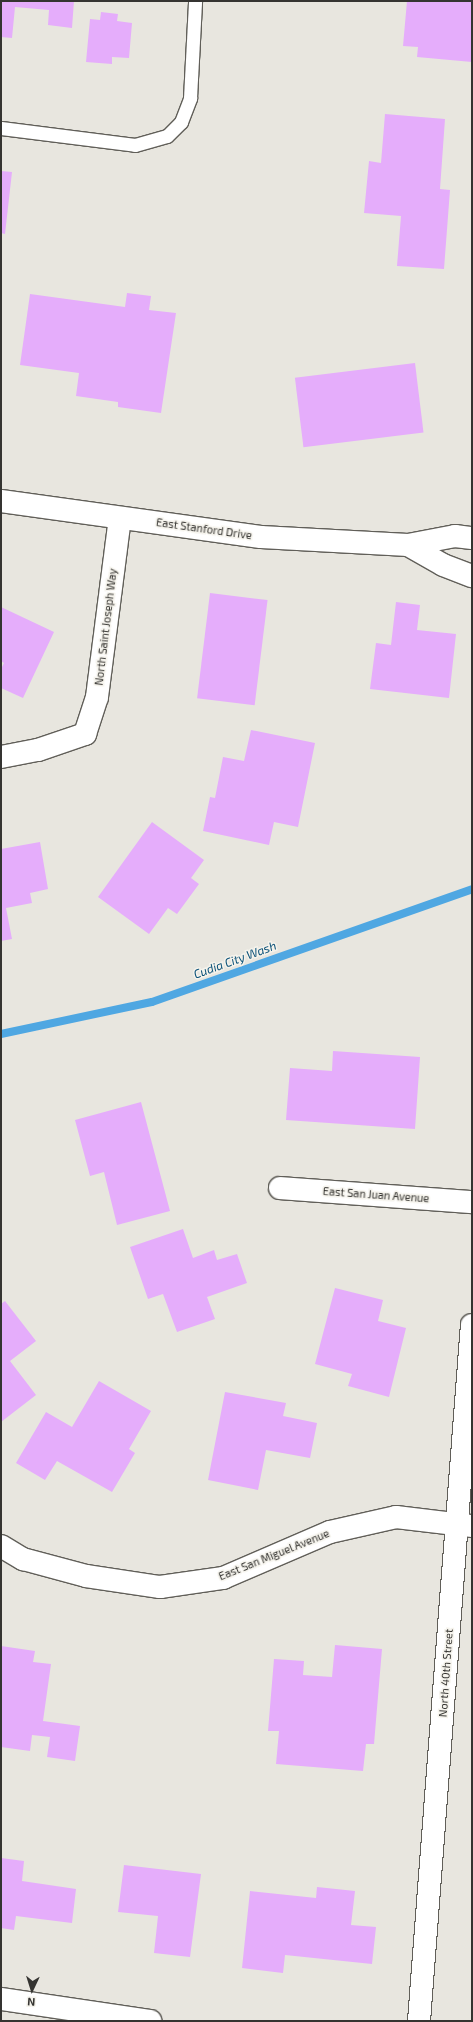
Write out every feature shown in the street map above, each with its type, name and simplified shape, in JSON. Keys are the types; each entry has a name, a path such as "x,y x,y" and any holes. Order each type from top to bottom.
{"street":[{"name":"East Stanford Drive","path":"1,501 261,537 408,545 455,536 472,538"},
{"name":"North Saint Joseph Way","path":"1,757 38,750 85,734 97,697 120,518"},
{"name":"East Stanford Drive","path":"408,545 442,565 472,576"},
{"name":"East San Juan Avenue","path":"280,1188 472,1202"},
{"name":"North 40th Street","path":"419,2021 443,1730 464,1525 472,1325"},
{"name":"East San Miguel Avenue","path":"1,1546 23,1559 86,1576 160,1587 223,1578 330,1532 396,1517 464,1525"},
{"path":"1,1999 150,2021"}],"lane":[{"path":"1,128 135,145 167,136 181,122 190,98 196,1"}],"building":[{"path":"1,1 74,1 72,28 48,25 49,10 15,7 12,38 1,37"},
{"path":"407,1 472,1 472,62 417,57 418,47 403,46"},
{"path":"101,12 118,14 117,21 132,23 129,58 112,57 112,64 86,62 90,19 100,20"},
{"path":"385,114 445,119 440,189 450,190 444,269 397,266 401,216 364,213 369,161 381,163"},
{"path":"1,171 12,172 5,234 1,233"},
{"path":"127,293 151,296 149,310 176,313 161,413 118,407 118,402 76,396 79,373 20,365 30,294 125,307"},
{"path":"415,363 424,432 303,447 295,378"},
{"path":"210,593 268,600 255,705 197,698"},
{"path":"396,602 420,605 417,630 456,634 449,698 370,689 376,643 391,645"},
{"path":"1,607 54,632 23,698 1,688 1,669 4,663 1,661"},
{"path":"251,730 315,743 298,827 274,822 269,845 203,831 210,797 215,798 223,757 244,761"},
{"path":"152,822 204,860 191,878 199,884 177,914 168,908 149,934 98,897"},
{"path":"40,842 48,889 30,893 32,903 6,908 12,939 1,941 1,849"},
{"path":"333,1051 420,1057 415,1129 286,1120 290,1068 332,1071"},
{"path":"141,1102 170,1211 117,1225 104,1172 90,1176 75,1120"},
{"path":"183,1229 193,1258 214,1250 217,1260 237,1254 247,1283 207,1297 215,1319 177,1332 163,1294 148,1299 130,1247"},
{"path":"335,1288 383,1300 378,1321 406,1328 389,1397 348,1386 352,1374 315,1364"},
{"path":"5,1301 36,1341 10,1361 36,1395 1,1422 1,1304"},
{"path":"99,1381 151,1411 129,1449 135,1453 112,1492 57,1461 45,1480 16,1463 46,1412 72,1427"},
{"path":"225,1392 286,1403 283,1416 317,1423 310,1458 266,1450 258,1490 208,1480"},
{"path":"335,1645 382,1649 374,1744 366,1744 363,1771 276,1764 279,1731 268,1731 274,1659 304,1661 303,1675 332,1677"},
{"path":"1,1646 35,1651 33,1662 51,1664 43,1721 80,1726 75,1761 47,1757 50,1737 32,1735 30,1751 1,1747"},
{"path":"1,1858 24,1861 22,1881 76,1889 72,1923 16,1916 14,1930 1,1928"},
{"path":"124,1865 201,1874 190,1957 154,1953 158,1916 118,1912"},
{"path":"317,1887 355,1891 351,1925 376,1927 372,1964 285,1955 283,1973 242,1968 250,1891 316,1898"}],"waterway":[{"name":"Cudia City Wash","path":"1,1034 152,1002 472,889"}]}
